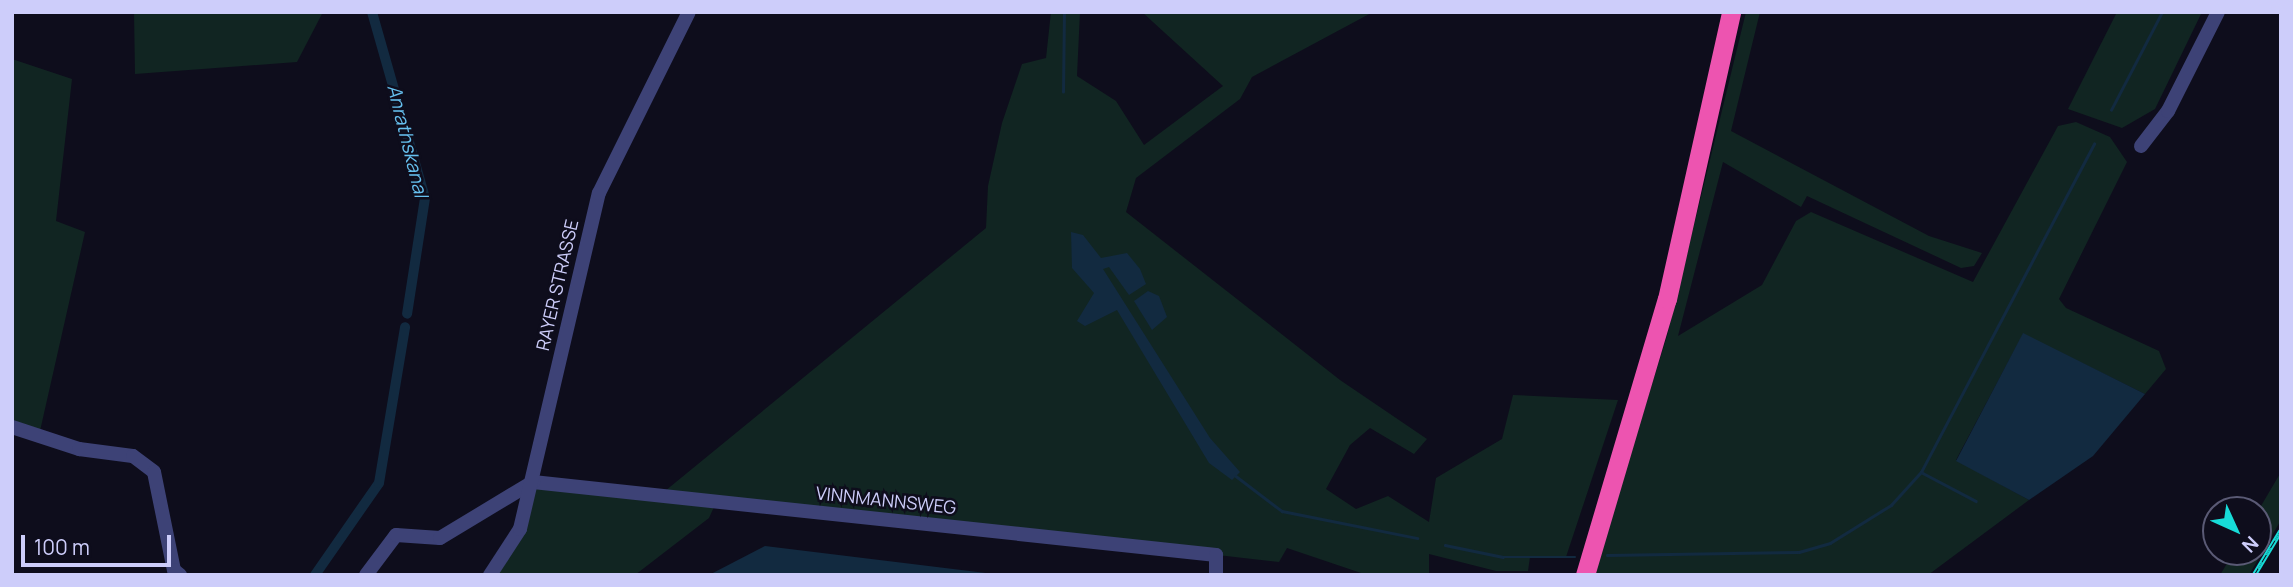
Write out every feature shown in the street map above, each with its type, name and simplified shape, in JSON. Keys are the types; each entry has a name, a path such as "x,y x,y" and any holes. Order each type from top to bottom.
{"highway":[{"path":"1585,575 1667,299 1731,12"}],"street":[{"name":"RAYER STRASSE","path":"490,575 520,528 599,193 689,12"},
{"path":"2141,146 2168,111 2218,12"},
{"path":"12,427 79,449 133,457 153,472 174,570 180,575"},
{"path":"366,575 396,535 440,538 533,482"},
{"name":"VINNMANNSWEG","path":"533,482 1216,555 1216,575"}],"green space":[{"path":"134,12 323,12 297,62 135,74"},
{"path":"1051,12 1080,12 1077,76 1116,101 1144,145 1223,86 1142,12 1373,12 1252,77 1240,99 1136,178 1126,212 1340,380 1427,439 1414,454 1370,428 1350,445 1326,489 1356,509 1388,496 1429,522 1436,478 1502,439 1513,395 1618,400 1566,557 1530,557 1528,571 1496,571 1429,554 1429,575 1367,575 1287,548 1279,562 718,498 709,518 635,575 490,575 500,567 533,482 665,491 986,228 988,186 1002,123 1022,64 1046,58"},
{"path":"1746,12 1760,12 1731,131 1929,236 1982,253 1974,266 1961,268 1807,196 1801,207 1723,162 1678,336 1762,285 1796,221 1811,212 1973,282 2058,126 2076,122 2110,137 2127,162 2059,299 2066,308 2159,351 2166,369 2145,394 2023,334 1956,460 2029,500 1928,575 1593,575 1667,336"},
{"path":"2117,12 2202,12 2155,109 2122,128 2068,109"},
{"path":"12,59 72,79 56,221 85,232 40,431 12,428"},
{"path":"2281,472 2281,520 2272,535 2272,496 2267,496"},
{"path":"2225,566 2254,566 2249,575 2220,575"}],"water":[{"path":"1071,232 1083,235 1101,258 1127,253 1140,269 1146,284 1129,295 1109,267 1103,269 1210,438 1240,472 1232,480 1209,463 1117,310 1085,326 1077,321 1094,293 1072,268"},
{"path":"1148,291 1159,296 1167,317 1152,330 1134,301"},
{"path":"2023,333 2145,394 2093,456 2029,500 1956,461"},
{"path":"765,546 994,574 1002,575 709,575"}],"waterway":[{"name":"Anrathskanal","path":"372,12 425,198 407,314"},
{"path":"1063,92 1064,12"},
{"path":"2111,110 2162,12"},
{"path":"1607,555 1799,552 1830,543 1891,505 1921,472 2094,144"},
{"name":"Anrathskanal","path":"315,575 379,483 405,327"},
{"path":"1921,472 1976,501"},
{"path":"1236,476 1282,511 1417,538"},
{"path":"1445,545 1503,557 1575,557"}],"railway":[{"path":"2254,575 2281,530"}]}
